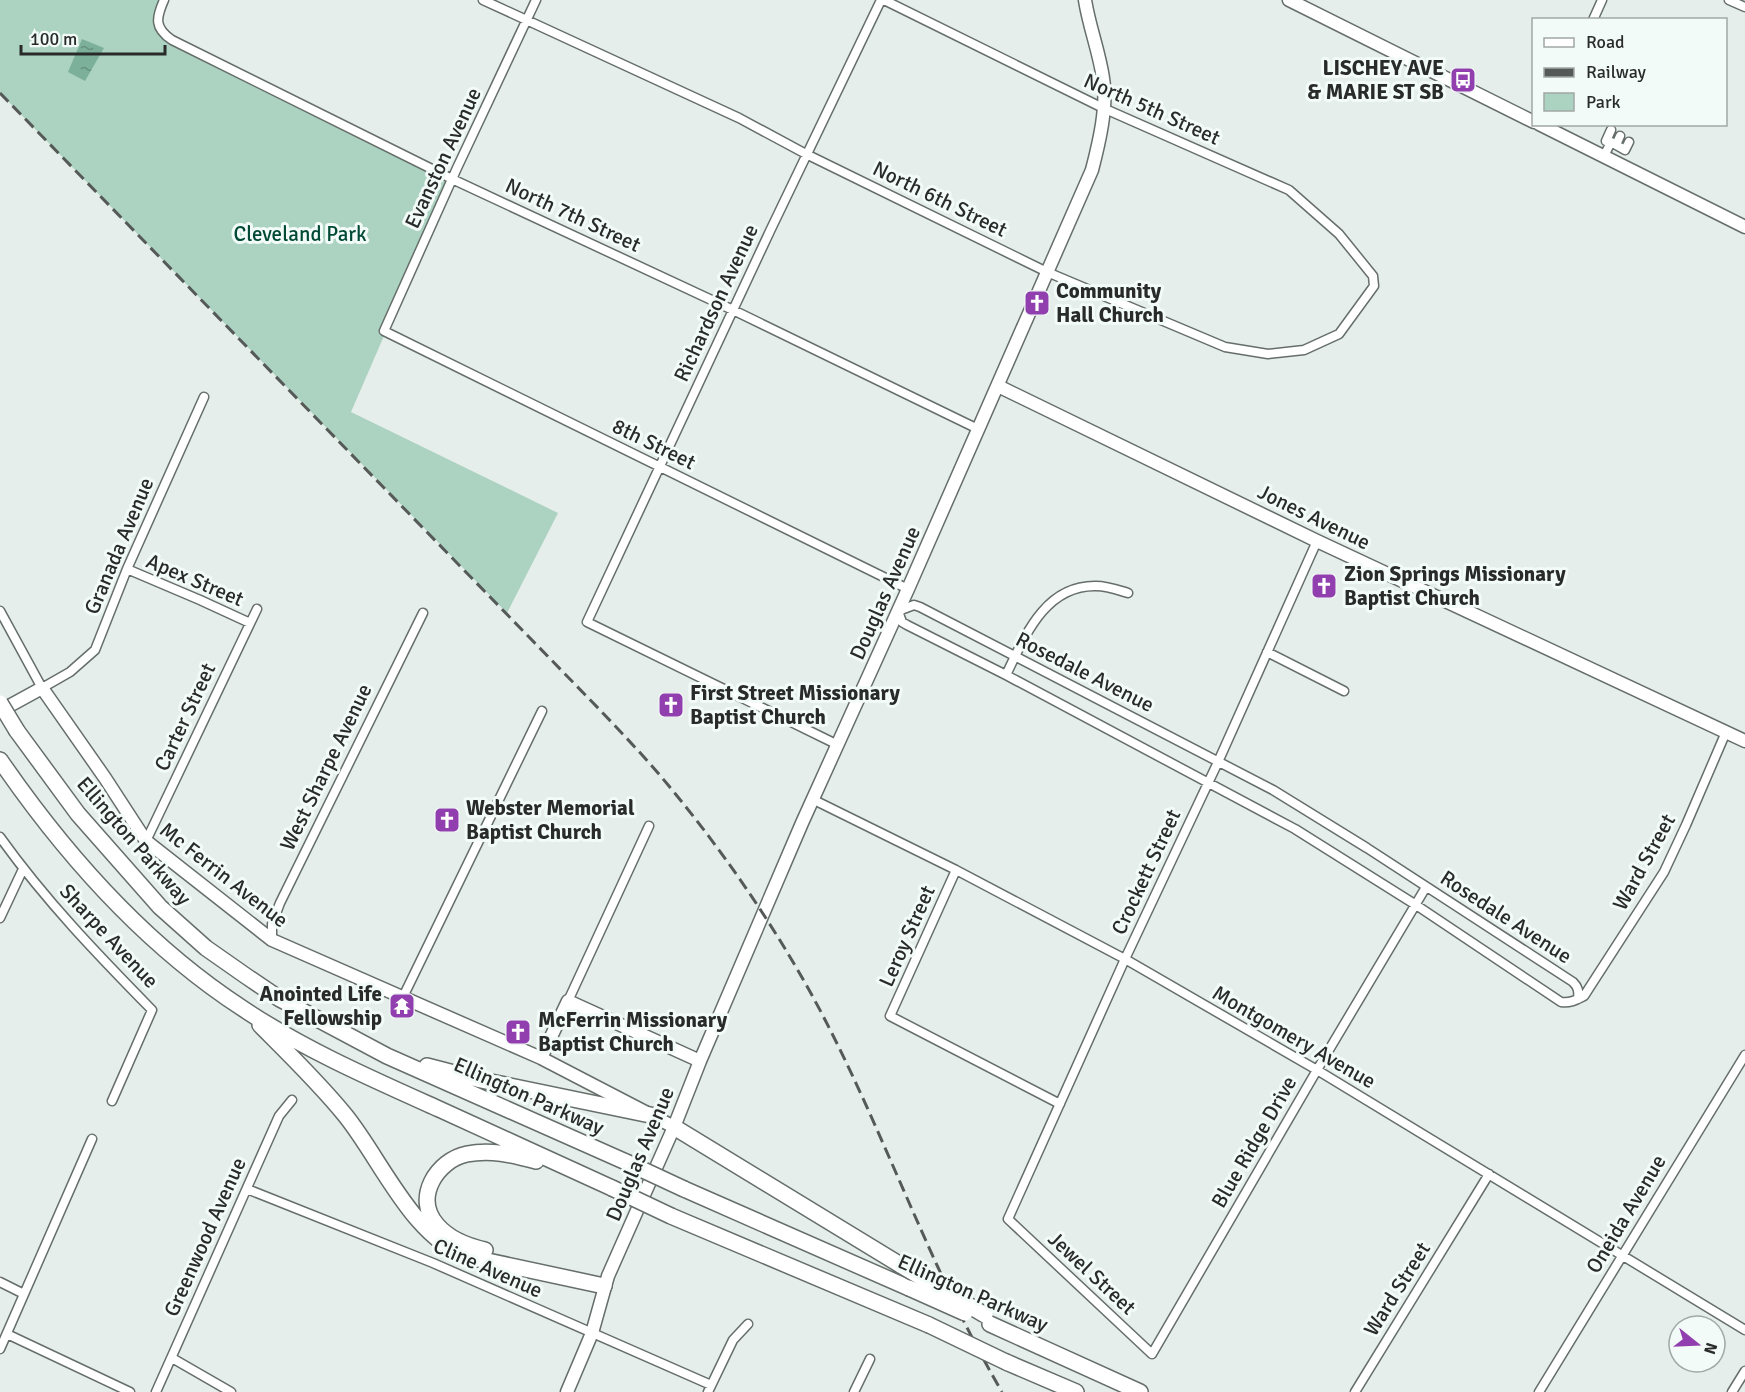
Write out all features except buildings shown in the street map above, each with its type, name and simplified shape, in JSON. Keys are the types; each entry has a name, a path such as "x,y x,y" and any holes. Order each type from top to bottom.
{"highway":[{"name":"Ellington Parkway","path":"0,703 17,732 78,814 160,908 206,948 280,999 387,1056 909,1288 987,1319 1140,1392"},
{"path":"0,760 52,833 120,909 201,979 242,1009 315,1051 368,1077 671,1216 929,1325 1076,1392"},
{"path":"242,1009 295,1060 345,1116 412,1214 438,1240 457,1253 469,1257 607,1281"},
{"path":"387,1056 481,1080 655,1116"},
{"path":"674,1127 987,1319"},
{"path":"586,1176 508,1153 465,1154 449,1161 438,1170 431,1182 428,1210 435,1224 451,1237 470,1247 580,1272 607,1281"}],"street":[{"name":"North 7th Street","path":"164,0 158,14 158,26 163,34 172,40 452,179 733,310 978,429"},
{"name":"North 6th Street","path":"483,0 739,118 1047,272 1225,347 1269,354 1304,350 1339,334 1374,286"},
{"name":"Evanston Avenue","path":"384,331 536,0"},
{"name":"North 5th Street","path":"882,0 1103,108 1289,190 1339,234 1373,276 1374,286"},
{"name":"Richardson Avenue","path":"836,744 586,622 882,0"},
{"name":"Douglas Avenue","path":"567,1392 592,1333 607,1281 812,799 908,589 1092,171 1100,140 1104,81 1085,0"},
{"path":"1289,0 1532,121"},
{"path":"1594,18 1602,0"},
{"path":"1729,0 1745,7"},
{"path":"1543,126 1745,227"},
{"path":"1611,130 1606,141 1625,150 1629,142"},
{"path":"1604,156 1620,136"},
{"name":"8th Street","path":"384,331 908,589"},
{"name":"Jones Avenue","path":"998,386 1317,542 1745,741"},
{"name":"Granada Avenue","path":"42,688 70,672 95,650 127,569 204,397"},
{"name":"Crockett Street","path":"1008,1219 1317,542"},
{"name":"Apex Street","path":"127,569 250,623"},
{"path":"1006,675 1042,610 1058,596 1074,589 1097,586 1128,593"},
{"name":"Rosedale Avenue","path":"906,606 920,607 1016,656 1274,790 1304,808 1573,981 1579,993 1578,999 1573,1002 1561,1002 1416,904 1296,829 907,625 902,622 898,611 906,606"},
{"name":"Carter Street","path":"146,841 257,609"},
{"path":"0,611 42,688 0,711"},
{"name":"West Sharpe Avenue","path":"272,940 272,924 280,903 423,613"},
{"path":"1267,652 1344,691"},
{"name":"Mc Ferrin Avenue","path":"42,688 146,841 272,940 541,1058 674,1127"},
{"path":"403,997 542,711"},
{"name":"Ward Street","path":"1578,999 1584,996 1590,988 1664,872 1726,732"},
{"name":"Montgomery Avenue","path":"812,799 956,870 1125,960 1317,1070 1745,1330"},
{"path":"541,1058 649,826"},
{"name":"Sharpe Avenue","path":"0,837 23,869 86,942 152,1010 112,1101"},
{"path":"0,918 23,869"},
{"name":"Leroy Street","path":"956,870 890,1016 1060,1104"},
{"name":"Blue Ridge Drive","path":"1152,1354 1426,888"},
{"path":"568,1001 700,1060"},
{"name":"Oneida Avenue","path":"1539,1392 1745,1055"},
{"name":"Greenwood Avenue","path":"156,1392 279,1116 292,1100"},
{"path":"0,1348 93,1139"},
{"name":"Ward Street","path":"1355,1392 1489,1174"},
{"name":"Cline Avenue","path":"247,1189 423,1258 710,1388"},
{"name":"Jewel Street","path":"1008,1219 1152,1354"},
{"path":"0,1282 24,1294"},
{"path":"710,1388 733,1340 748,1324"},
{"path":"7,1334 130,1392"},
{"path":"172,1358 231,1392"},
{"path":"854,1392 870,1359"},
{"path":"1732,1392 1745,1371"}],"green space":[{"name":"Cleveland Park","path":"0,0 164,0 158,14 163,29 172,40 452,179 351,412 558,513 507,613 0,93"}],"water":[{"path":"82,39 104,48 85,81 68,72"}],"railway":[{"path":"0,93 599,709 658,773 703,829 766,918 821,1012 845,1059 953,1299 1002,1392"}],"place":[{"name":"LISCHEY AVE & MARIE ST SB","path":"1463,80"},
{"name":"Community Hall Church","path":"1037,303"},
{"name":"Zion Springs Missionary Baptist Church","path":"1324,586"},
{"name":"First Street Missionary Baptist Church","path":"671,705"},
{"name":"Webster Memorial Baptist Church","path":"447,820"},
{"name":"Anointed Life Fellowship","path":"402,1006"},
{"name":"McFerrin Missionary Baptist Church","path":"518,1032"}]}
